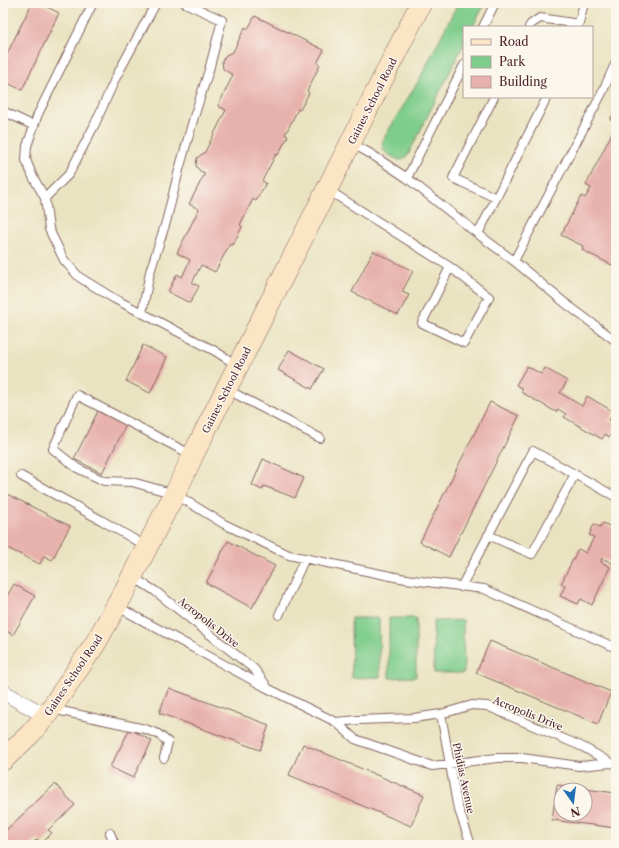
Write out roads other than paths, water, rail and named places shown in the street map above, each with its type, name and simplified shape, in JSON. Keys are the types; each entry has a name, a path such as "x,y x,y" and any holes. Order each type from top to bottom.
{"main road":[{"name":"Gaines School Road","path":"3,760 30,734 48,712 95,644 116,606 175,494 226,389 421,3"}],"street":[{"path":"3,692 48,712"}],"lane":[{"path":"93,3 38,114 27,146 26,160 33,177 45,198 49,229 64,260 79,277 113,298 215,351 238,366"},
{"path":"45,198 69,174 94,126 116,77 156,3"},
{"path":"142,312 150,272 166,222 179,170 209,70 222,20 185,3"},
{"path":"484,26 495,3"},
{"path":"530,26 540,18 578,25 584,3"},
{"path":"514,261 602,93 616,62"},
{"path":"408,178 463,67"},
{"path":"493,98 453,178 496,198"},
{"path":"478,234 546,98"},
{"path":"3,111 34,126"},
{"path":"351,142 408,178 565,303 616,340"},
{"path":"327,190 450,268 489,297 464,343 422,323 450,268"},
{"path":"226,389 320,438"},
{"path":"193,455 77,395 53,449 77,468 104,481 132,482 175,494 224,524 289,555 400,578 484,589 616,648"},
{"path":"461,587 533,451 616,498"},
{"path":"488,535 532,554 575,474"},
{"path":"20,476 147,547"},
{"path":"279,615 305,558"},
{"name":"Acropolis Drive","path":"132,576 155,591 254,669 269,689"},
{"name":"Acropolis Drive","path":"116,606 269,689 336,722 355,739 432,766 497,758 522,758 579,766 614,763"},
{"name":"Acropolis Drive","path":"336,722 414,718 441,714 472,705 487,706 583,747 614,763"},
{"path":"48,712 144,728 158,734 168,742 164,758"},
{"name":"Phidias Avenue","path":"441,714 457,804 471,845"},
{"path":"110,833 115,845"}]}
